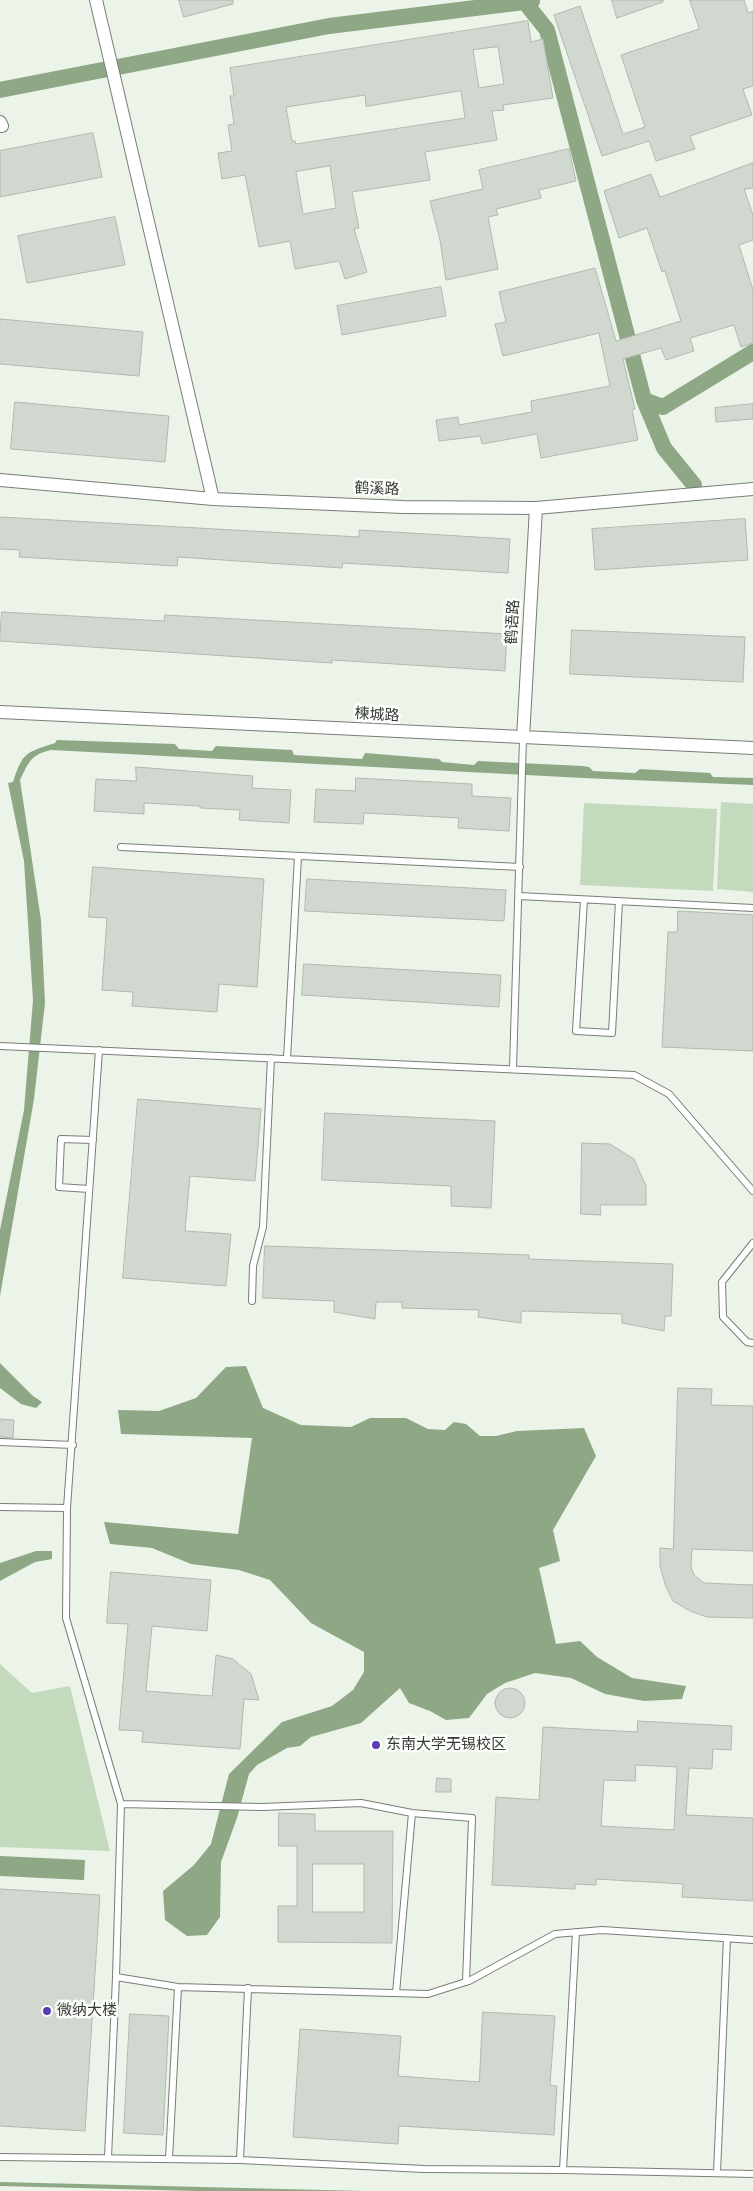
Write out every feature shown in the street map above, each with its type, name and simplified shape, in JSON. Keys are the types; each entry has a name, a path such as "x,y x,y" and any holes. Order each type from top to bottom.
{"street":[{"path":"96,0 213,499"},
{"name":"鹤溪路","path":"0,480 213,499 403,507 536,508 753,490"},
{"name":"鹤语路","path":"523,738 536,508"},
{"name":"楝城路","path":"0,712 753,748"}],"lane":[{"path":"513,1068 523,738"},
{"path":"120,847 520,867"},
{"path":"287,1059 298,856"},
{"path":"519,896 753,908"},
{"path":"584,900 576,1031 612,1033 619,901"},
{"path":"0,1046 634,1075 669,1094 753,1191"},
{"path":"99,1050 73,1445 67,1508 66,1618 121,1804 108,2157"},
{"path":"252,1301 253,1266 263,1226 271,1058"},
{"path":"90,1189 59,1187 61,1139 93,1140"},
{"path":"753,1243 722,1282 723,1317 747,1342 753,1343"},
{"path":"0,1442 73,1445"},
{"path":"0,1507 67,1508"},
{"path":"121,1804 262,1807 361,1803 412,1813 472,1818 466,1982"},
{"path":"396,1993 412,1813"},
{"path":"116,1977 178,1987 428,1994 466,1982 555,1934 602,1930 753,1940"},
{"path":"563,2170 576,1932"},
{"path":"717,2173 727,1938"},
{"path":"169,2159 178,1987"},
{"path":"240,2160 248,1988"},
{"path":"0,2157 108,2157 240,2160 424,2169 753,2174"}],"shaded area":[{"path":"57,740 175,744 179,749 212,751 216,746 292,750 294,755 362,759 365,753 439,759 442,762 474,765 478,761 583,766 589,767 593,771 635,773 640,769 710,773 713,777 753,778 753,785 51,750 34,757 20,780 41,920 45,1003 34,1099 0,1296 0,1230 24,1110 33,1000 24,861 8,783 13,782 26,755 55,743"},
{"path":"721,802 753,804 753,892 717,889"},
{"path":"584,803 717,809 713,891 580,885"},
{"path":"0,1363 33,1396 42,1402 36,1408 21,1404 0,1388"},
{"path":"246,1366 263,1408 301,1425 351,1427 370,1418 406,1418 428,1429 445,1430 454,1422 466,1424 480,1436 496,1436 517,1431 584,1428 596,1456 553,1530 560,1561 539,1568 556,1644 580,1641 597,1657 632,1678 686,1686 682,1699 644,1701 605,1694 571,1678 535,1673 505,1683 487,1694 469,1718 446,1720 409,1703 400,1688 361,1723 311,1737 300,1746 287,1748 257,1765 249,1774 237,1818 221,1862 220,1917 207,1935 187,1936 165,1920 163,1891 194,1865 211,1844 229,1774 282,1722 332,1706 353,1690 364,1672 364,1652 311,1623 270,1580 239,1570 191,1564 152,1548 110,1544 104,1522 238,1534 252,1438 121,1434 118,1410 159,1411 196,1398 226,1367"},
{"path":"36,1551 52,1551 52,1559 35,1562 0,1581 0,1563"},
{"path":"0,1664 32,1693 70,1686 110,1851 0,1847"},
{"path":"0,1856 85,1860 84,1880 0,1876"},
{"path":"0,2182 364,2191 197,2191 0,2186"}],"building":[{"path":"179,0 233,0 233,4 184,17"},
{"path":"612,0 663,0 663,2 617,18"},
{"path":"690,0 744,0 748,13 753,11 753,86 743,89 752,115 690,136 695,149 656,161 649,141 602,156 554,15 580,6 623,134 645,127 621,55 699,29"},
{"path":"528,21 531,42 543,39 553,98 503,105 504,110 492,111 497,140 425,152 430,180 352,192 359,228 354,229 367,272 345,279 339,261 295,269 290,241 259,247 245,175 222,179 218,153 232,151 228,125 234,124 230,96 234,96 230,68","holes":["498,47 504,84 479,88 473,50","461,91 465,118 296,144 295,141 292,141 286,107 365,95 366,106","330,166 336,208 303,214 296,172"]},
{"path":"93,133 102,177 0,197 0,151"},
{"path":"569,149 576,181 539,190 541,198 496,209 498,215 488,217 498,269 446,280 440,240 430,201 483,189 479,170"},
{"path":"753,163 753,188 744,189 753,215 753,240 739,245 753,290 753,343 741,347 734,325 690,338 694,351 666,360 661,348 623,359 635,409 632,410 638,440 541,458 537,434 482,444 480,436 439,441 436,420 458,417 459,425 532,412 531,401 610,386 599,333 503,356 495,324 506,322 499,292 595,268 616,341 681,321 665,271 662,272 647,228 619,238 604,191 651,174 660,197"},
{"path":"115,217 125,265 27,283 18,236"},
{"path":"441,287 446,316 342,335 337,306"},
{"path":"0,319 143,332 139,376 0,364"},
{"path":"15,402 169,416 165,462 11,449"},
{"path":"753,404 753,419 716,422 715,408"},
{"path":"0,517 359,537 359,530 510,539 508,573 343,563 342,568 178,557 177,566 19,557 20,550 0,549"},
{"path":"745,519 748,560 595,570 592,529"},
{"path":"2,612 164,621 165,615 507,634 505,671 332,660 332,663 0,641"},
{"path":"572,630 745,637 743,682 570,674"},
{"path":"136,767 253,776 252,788 291,790 289,823 239,820 240,810 200,808 200,806 144,803 144,814 94,811 96,779 136,781"},
{"path":"356,778 472,784 472,796 511,798 509,831 458,828 459,818 364,813 363,824 314,822 316,789 355,791"},
{"path":"93,867 264,879 257,987 219,984 217,1012 132,1006 133,992 102,990 107,918 89,917"},
{"path":"307,879 506,890 504,921 305,911"},
{"path":"678,911 753,915 753,1051 662,1047 668,932 677,932"},
{"path":"304,964 501,975 499,1007 302,995"},
{"path":"138,1099 261,1109 255,1181 190,1176 185,1231 231,1234 226,1286 123,1278"},
{"path":"325,1113 495,1121 491,1208 451,1206 451,1186 322,1180"},
{"path":"582,1143 610,1144 634,1159 646,1186 646,1205 600,1205 601,1215 581,1214"},
{"path":"265,1246 529,1255 529,1259 673,1264 671,1316 665,1316 664,1331 622,1323 622,1314 526,1311 521,1312 521,1323 478,1317 479,1310 402,1308 402,1302 376,1302 375,1319 334,1312 334,1301 263,1298"},
{"path":"678,1388 712,1389 711,1405 753,1406 753,1551 692,1549 691,1567 694,1575 704,1583 753,1585 753,1618 707,1617 690,1611 673,1601 666,1587 660,1566 660,1548 673,1549"},
{"path":"0,1419 14,1420 13,1438 0,1437"},
{"path":"111,1572 211,1580 207,1631 152,1626 146,1691 212,1696 216,1655 233,1659 251,1674 259,1700 244,1699 240,1749 142,1742 143,1731 119,1730 128,1624 107,1623"},
{"path":"510,1688 521,1692 525,1703 521,1714 510,1718 499,1714 495,1703 499,1692"},
{"path":"638,1721 732,1726 731,1750 713,1749 712,1769 689,1768 686,1815 753,1818 753,1901 682,1897 683,1884 596,1879 596,1885 575,1884 575,1889 492,1885 496,1797 539,1800 543,1727 637,1732","holes":["636,1765 677,1767 674,1830 601,1826 604,1780 635,1781"]},
{"path":"437,1778 451,1779 451,1792 436,1792"},
{"path":"279,1813 315,1814 315,1831 393,1831 392,1943 278,1942 278,1906 297,1906 297,1846 279,1846","holes":["313,1864 364,1864 364,1912 313,1912"]},
{"name":"微纳大楼","path":"0,1889 100,1895 85,2131 0,2126"},
{"path":"483,2012 555,2016 550,2085 557,2086 554,2135 399,2126 398,2144 293,2137 300,2029 401,2036 398,2076 479,2082"},
{"path":"130,2014 169,2016 163,2135 124,2133"}],"waterway":[{"path":"523,0 547,30 644,400 663,407 753,352"},
{"path":"0,90 329,26 532,1"},
{"path":"644,400 664,448 694,485"}],"place":[{"name":"东南大学无锡校区","path":"376,1745"},
{"name":"微纳大楼","path":"47,2011"}]}
